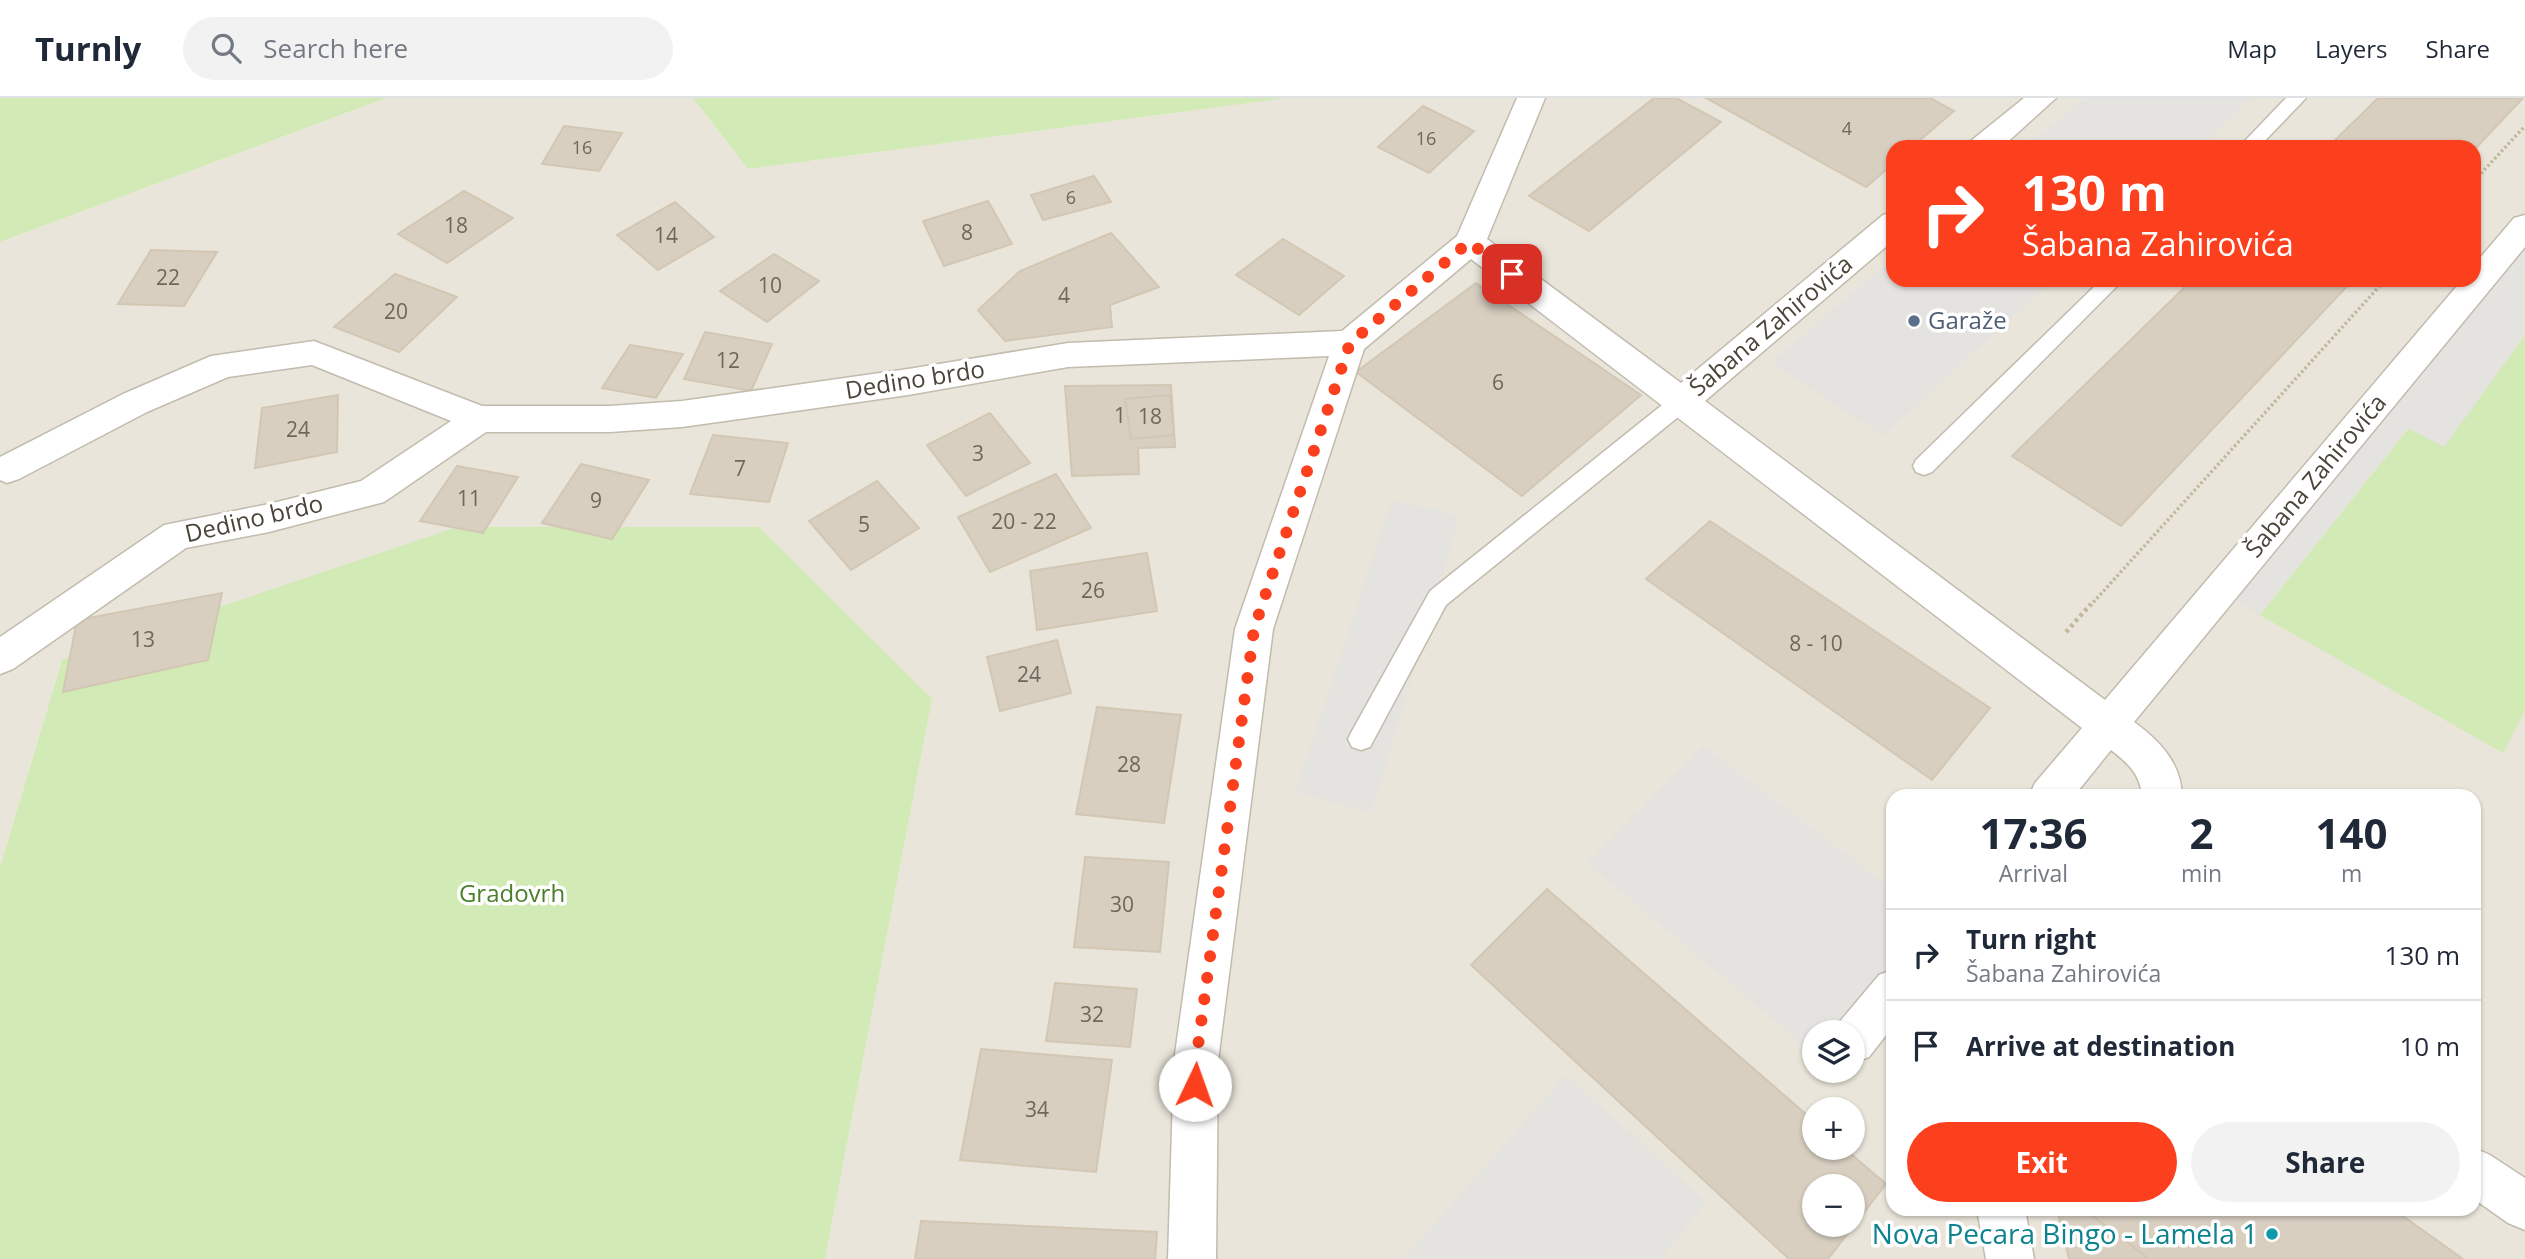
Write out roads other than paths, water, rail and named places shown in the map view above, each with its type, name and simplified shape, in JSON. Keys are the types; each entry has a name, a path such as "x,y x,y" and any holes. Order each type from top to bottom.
{"street":[{"path":"1192,1259 1196,1061 1254,629 1350,343 1469,242 1531,98"},
{"path":"1991,140 2042,98"},
{"name":"Šabana Zahirovića","path":"2481,278 2525,226"},
{"name":"Šabana Zahirovića","path":"1680,403 1886,230"},
{"name":"Šabana Zahirovića","path":"1469,242 2106,725"},
{"name":"Šabana Zahirovića","path":"2055,789 2474,287"},
{"name":"Dedino brdo","path":"7,469 135,403 223,365 314,353 480,419 610,419 682,414 872,388 1068,355 1350,343"},
{"name":"Dedino brdo","path":"0,658 177,535 269,518 371,492 480,419"},
{"path":"2106,725 2145,753 2161,779 2162,789"},
{"path":"1865,1026 1886,1000"},
{"path":"2481,1176 2525,1206"},
{"path":"2002,1216 2010,1259"}],"lane":[{"path":"2255,140 2297,98"},
{"path":"1924,466 2106,287"},
{"path":"1361,739 1438,598 1680,403"}],"place":[{"name":"Garaže","path":"1914,321"},
{"name":"Nova Pecara Bingo - Lamela 1","path":"2272,1234"}],"park label":[{"name":"Gradovrh","path":"512,894"}]}
